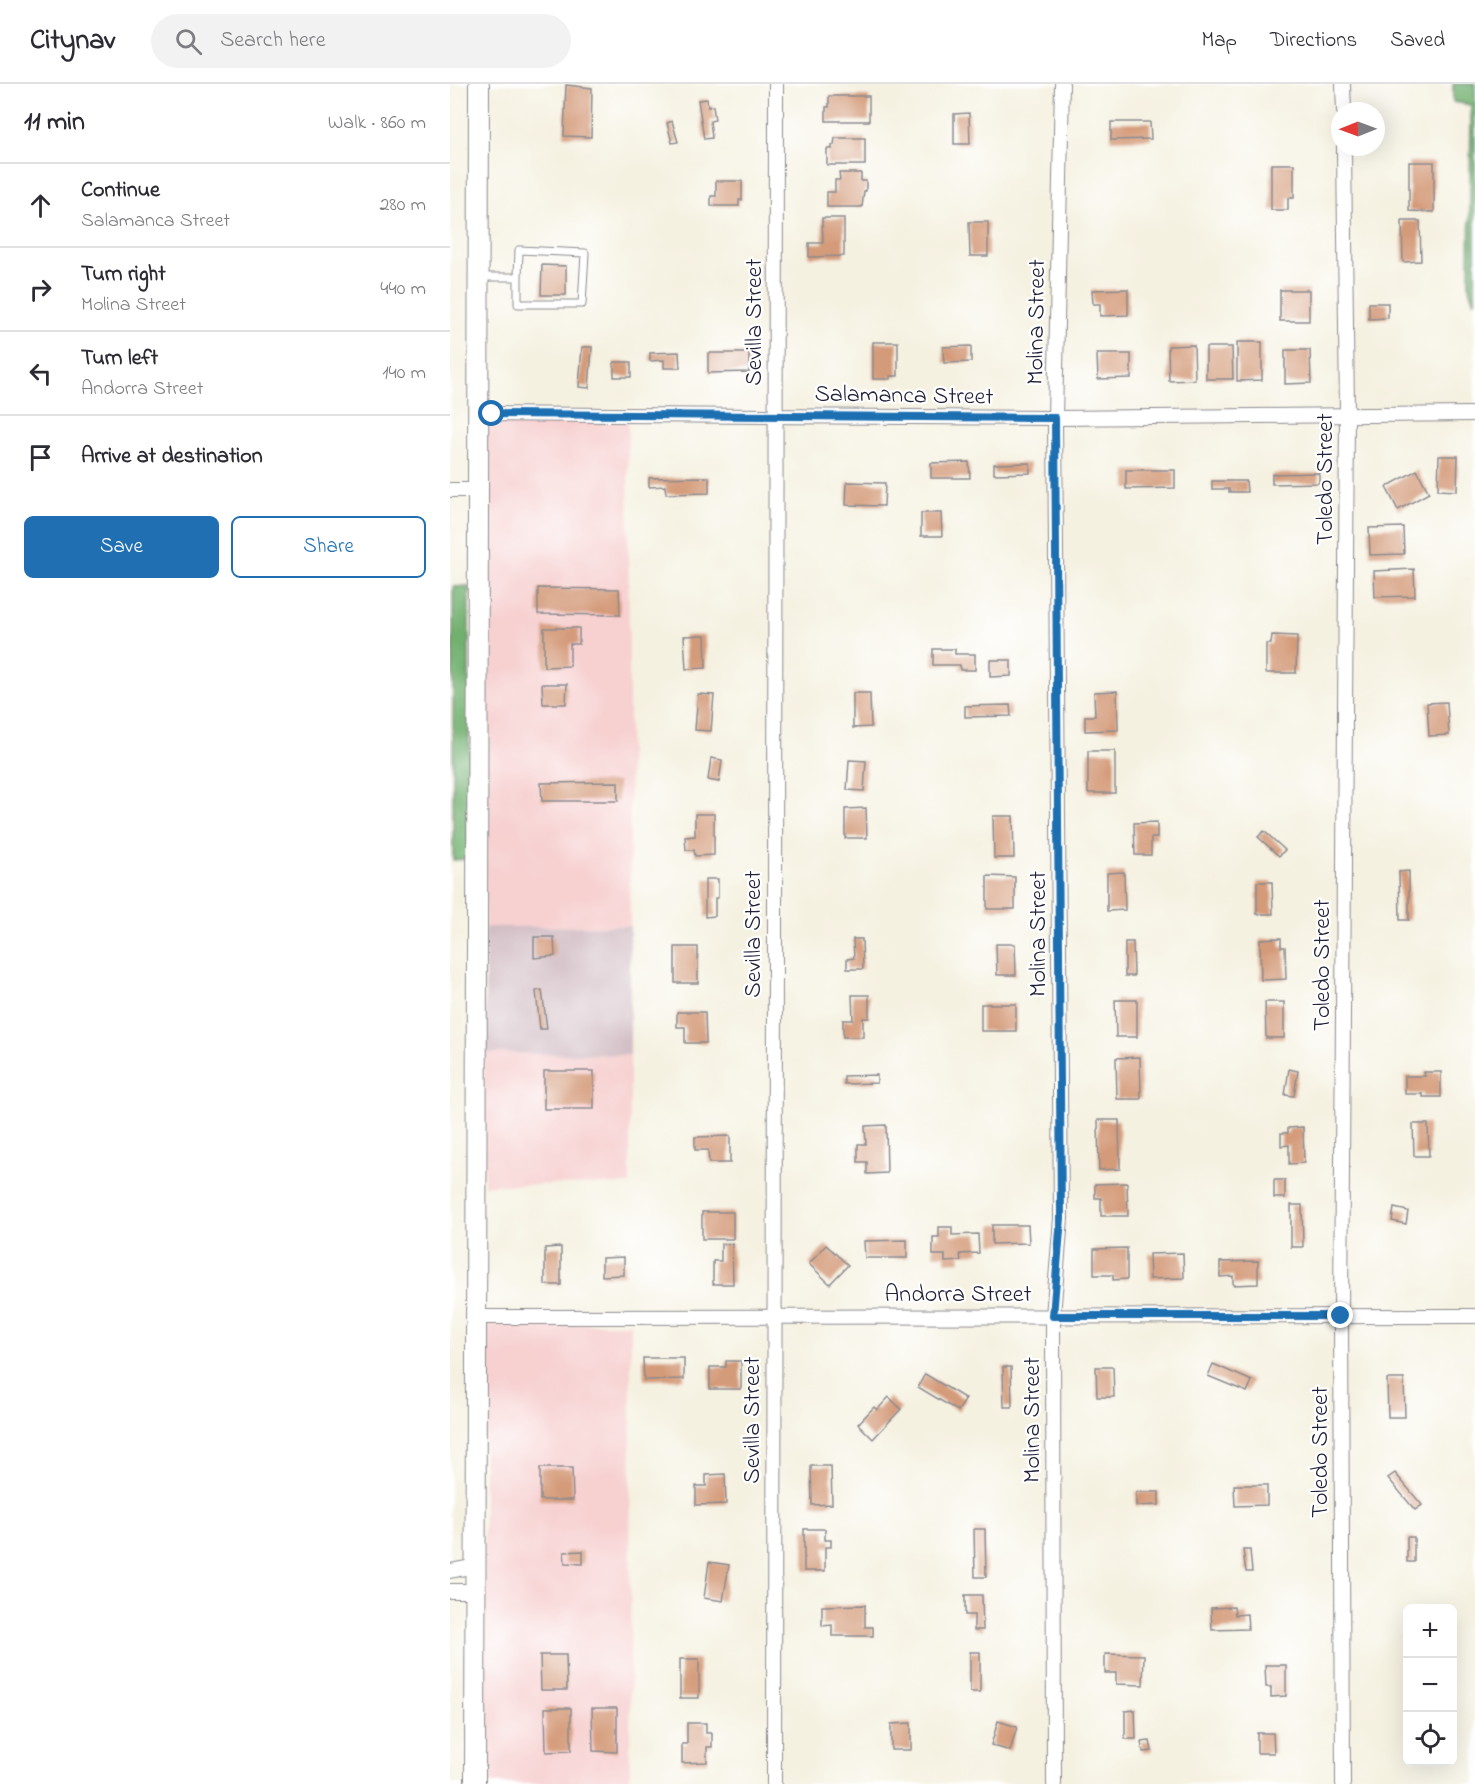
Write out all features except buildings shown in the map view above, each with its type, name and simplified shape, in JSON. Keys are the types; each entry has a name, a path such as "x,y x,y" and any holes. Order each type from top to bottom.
{"main road":[{"path":"475,1784 479,84"}],"street":[{"name":"Sevilla Street","path":"774,1784 777,84"},
{"name":"Molina Street","path":"1054,1784 1053,1316 1061,1218 1055,418 1062,84"},
{"path":"1343,84 1344,102"},
{"name":"Toledo Street","path":"1343,1784 1341,1316 1347,414 1344,156"},
{"name":"Salamanca Street","path":"477,414 1055,418 1475,414"},
{"path":"450,490 477,490"},
{"name":"Andorra Street","path":"476,1317 1475,1316"},
{"path":"450,1571 476,1566"},
{"path":"450,1591 476,1591"}],"lane":[{"path":"519,250 585,253 582,304 518,304 518,277 519,250"},
{"path":"478,277 518,277"}],"shaded area":[{"path":"485,421 628,421 630,926 485,927"},
{"path":"630,926 630,1055 485,1053 485,927"},
{"path":"485,1053 630,1055 630,1184 484,1185"},
{"path":"484,1324 631,1324 630,1784 483,1784"}],"green space":[{"path":"1453,84 1475,84 1475,302 1469,287 1471,105 1453,102"},
{"path":"469,586 469,859 453,860 453,587"}],"route":[{"path":"492,414 1055,418 1061,1218 1053,1316 1341,1316"}]}
